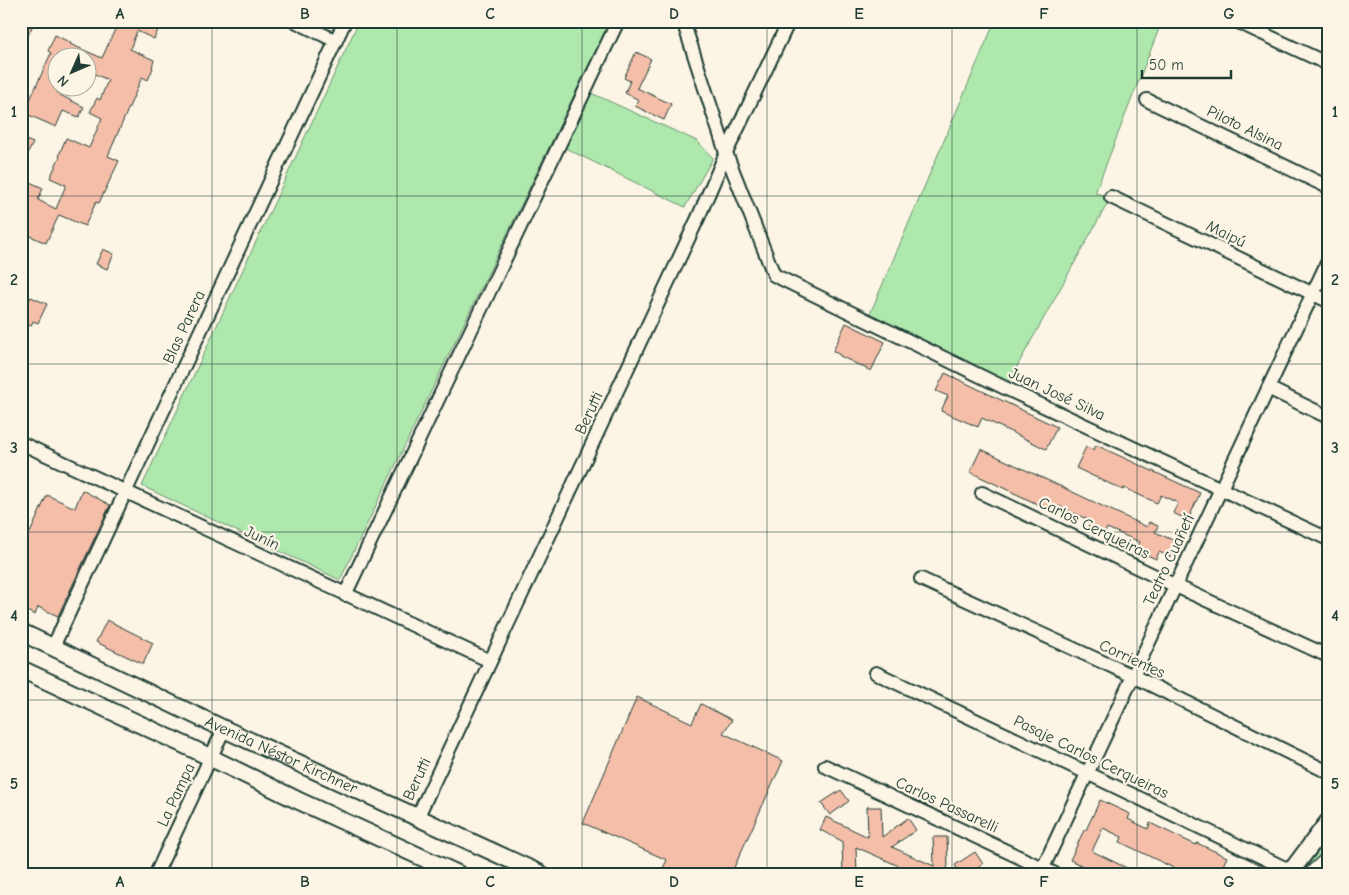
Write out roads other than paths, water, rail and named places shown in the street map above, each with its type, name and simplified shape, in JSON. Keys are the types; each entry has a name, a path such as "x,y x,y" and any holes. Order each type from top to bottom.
{"highway":[{"path":"1315,874 1328,862"}],"main road":[{"name":"Avenida Néstor Kirchner","path":"21,632 224,729 541,874"},
{"name":"Avenida Néstor Kirchner","path":"21,669 296,800 458,874"},
{"path":"1290,873 1328,822"}],"street":[{"path":"295,21 336,41"},
{"name":"Blas Parera","path":"53,647 345,21"},
{"path":"345,595 618,21"},
{"path":"682,21 726,154"},
{"name":"Berutti","path":"417,818 789,21"},
{"path":"1236,21 1264,27 1328,64"},
{"name":"Piloto Alsina","path":"1147,100 1328,186"},
{"name":"Juan José Silva","path":"726,154 774,275 1005,388 1328,539"},
{"name":"Maipú","path":"1111,197 1328,301"},
{"name":"Teatro Cuañetí","path":"1042,871 1328,261"},
{"path":"1268,388 1328,417"},
{"name":"Junín","path":"21,443 490,661"},
{"name":"Carlos Cerqueiras","path":"982,493 1328,656"},
{"name":"Corrientes","path":"921,579 1133,676 1328,772"},
{"name":"Pasaje Carlos Cerqueiras","path":"876,673 1087,772 1290,873"},
{"name":"La Pampa","path":"156,874 224,729"},
{"name":"Carlos Passarelli","path":"825,766 1042,871 1055,874"}]}
